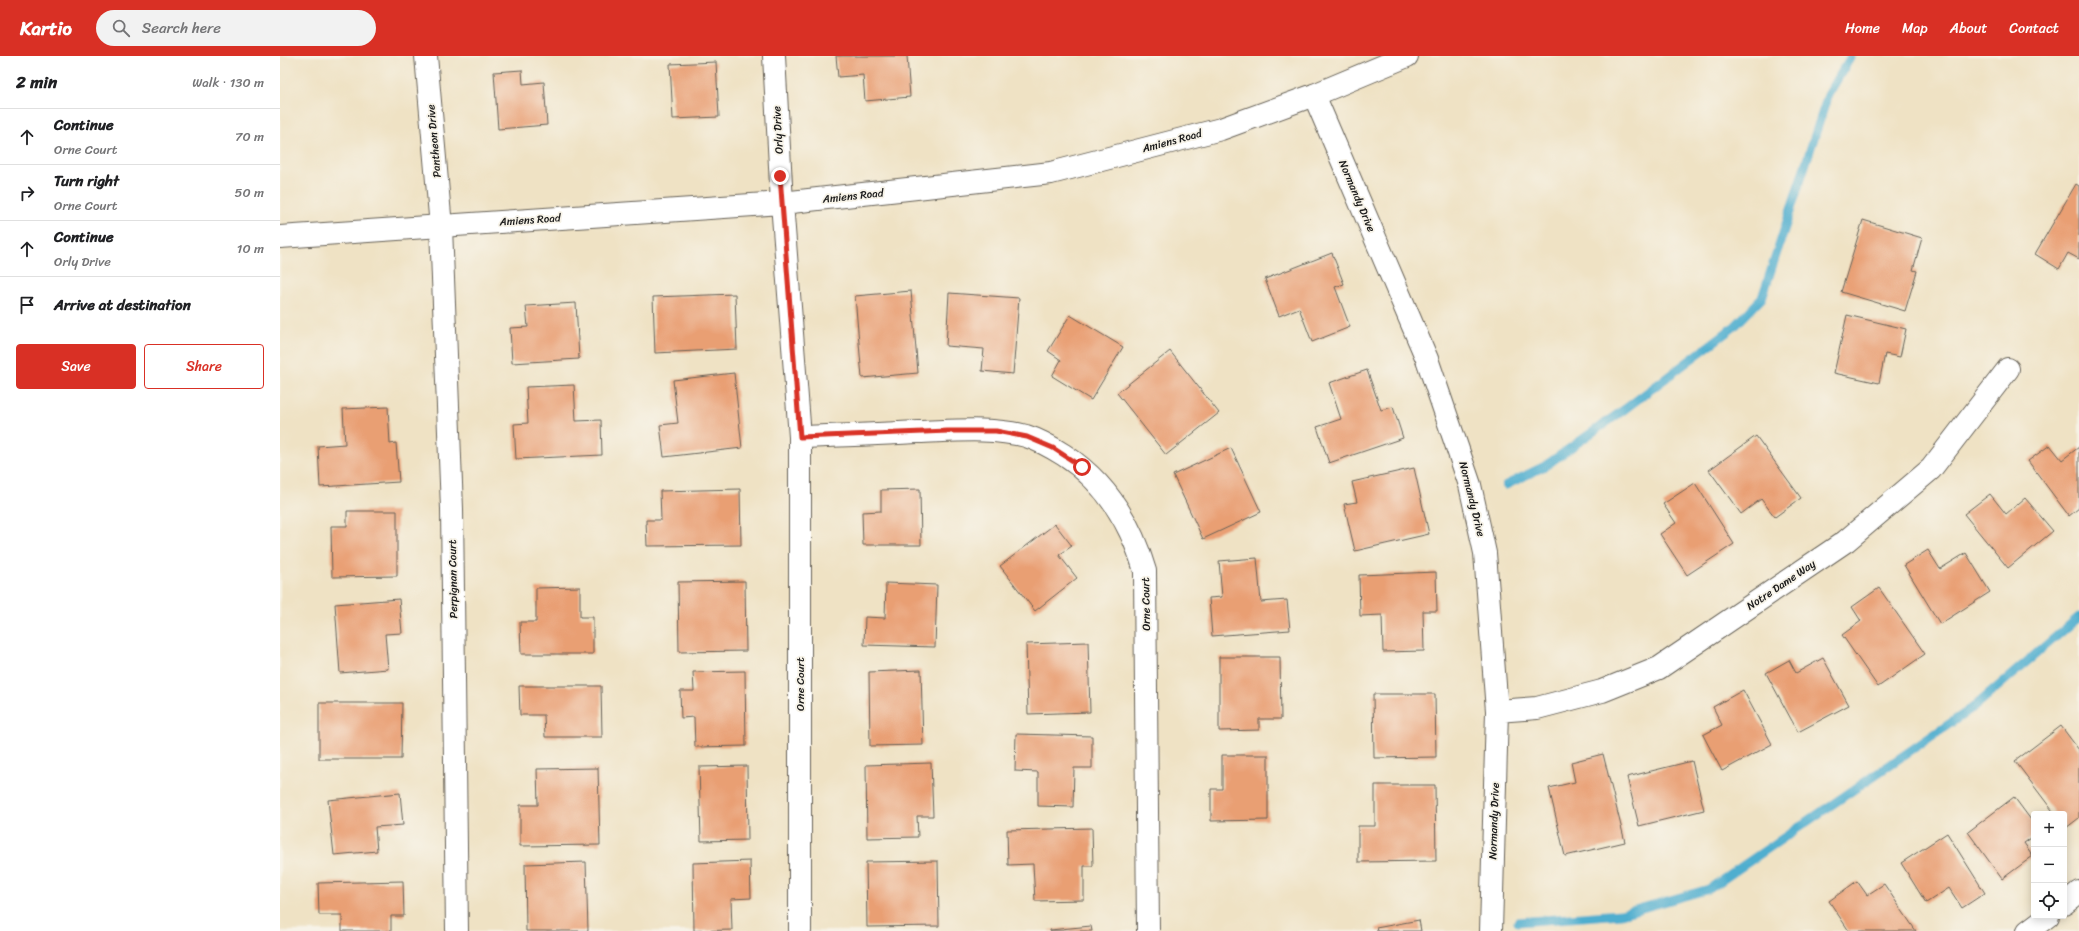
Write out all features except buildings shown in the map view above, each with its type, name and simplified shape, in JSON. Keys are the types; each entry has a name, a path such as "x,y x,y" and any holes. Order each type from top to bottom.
{"street":[{"name":"Pantheon Drive","path":"426,56 441,227"},
{"name":"Orly Drive","path":"774,56 782,203"},
{"name":"Amiens Road","path":"280,237 782,203 1051,173 1221,129 1314,95 1407,56"},
{"name":"Normandy Drive","path":"1314,95 1427,359 1470,486 1485,553 1497,711 1491,931"},
{"name":"Orne Court","path":"782,203 800,437 800,931"},
{"name":"Perpignan Court","path":"441,227 452,509 457,931"},
{"name":"Notre Dame Way","path":"1497,711 1537,708 1602,691 1659,668 1846,541 1931,469 2008,369"},
{"name":"Orne Court","path":"800,437 948,431 996,431 1027,437 1053,448 1082,467 1106,491 1125,519 1138,548 1145,571 1148,931"},
{"path":"2067,902 2079,892"},
{"path":"2028,931 2044,919"}],"waterway":[{"path":"1506,485 1545,466 1625,409 1735,326 1762,298 1828,95 1850,58"},
{"path":"1518,922 1621,914 1709,889 1974,707 2079,617"}],"route":[{"path":"780,176 800,437 948,431 996,431 1027,437 1053,448 1082,467"}]}
